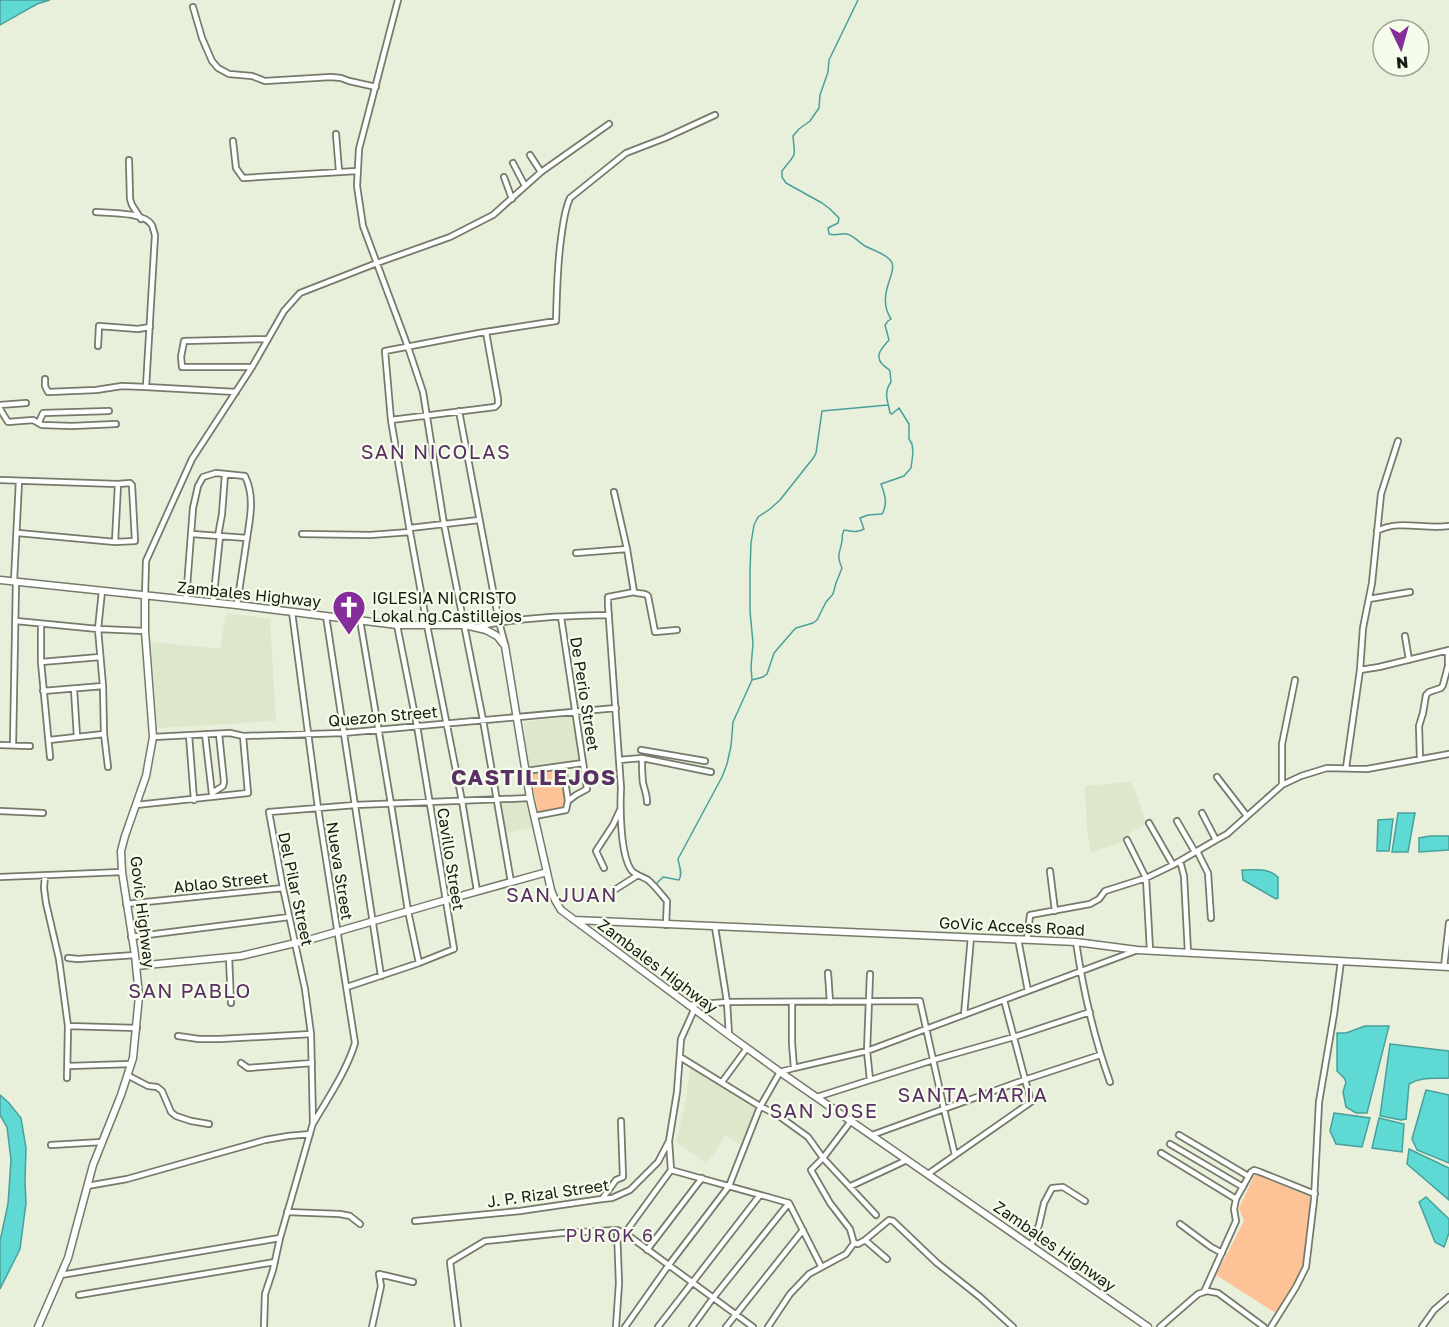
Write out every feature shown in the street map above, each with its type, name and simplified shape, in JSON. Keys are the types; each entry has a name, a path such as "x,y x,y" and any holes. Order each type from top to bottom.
{"main road":[{"name":"Zambales Highway","path":"0,580 237,605 397,625 465,625 486,630 497,636 506,646 530,798 551,890 561,910 780,1072 1148,1327"},
{"name":"Govic Highway","path":"38,1327 68,1258 93,1166 133,1058 139,996 121,851 146,776 153,737 145,631 145,596"},
{"path":"136,966 241,956 338,932 547,872"},
{"name":"GoVic Access Road","path":"573,920 1076,942 1137,950 1447,967"}],"street":[{"path":"398,0 359,149 358,199 363,226 423,392 444,524 483,720 510,882"},
{"path":"193,7 212,61 218,68 229,74 252,76 265,81 331,76 376,87"},
{"path":"477,891 391,420 385,351 556,321 557,268 563,220 570,198 626,153 715,115"},
{"path":"145,596 146,561 192,459 252,367 284,310 300,293 450,237 493,215 541,172 609,124"},
{"path":"336,134 339,171"},
{"path":"233,141 236,168 243,178 357,171"},
{"path":"530,155 541,172"},
{"path":"129,160 130,199 141,219"},
{"path":"513,163 525,186"},
{"path":"504,177 512,199"},
{"path":"96,212 127,213 151,224 155,235 146,387"},
{"path":"98,346 99,326 138,329 150,327"},
{"path":"391,420 495,407 498,399 486,332"},
{"path":"252,367 182,367 184,341 268,339"},
{"path":"45,379 48,392 96,390 122,386 236,392"},
{"path":"26,403 0,407 8,422 33,420 42,424 72,426 116,424"},
{"path":"39,422 43,413 109,411"},
{"path":"459,411 499,622 506,646"},
{"path":"1346,768 1360,670 1363,628 1372,583 1381,494 1398,441"},
{"path":"186,600 193,508 198,486 203,477 216,473 246,476 249,485 252,511 237,605"},
{"path":"213,603 225,474"},
{"path":"0,480 130,483 132,485 135,541 115,542 18,533"},
{"path":"13,745 19,481"},
{"path":"115,542 118,484"},
{"path":"614,492 634,592"},
{"path":"302,534 370,535 479,520"},
{"path":"1377,531 1399,525 1449,526"},
{"path":"192,534 247,538"},
{"path":"576,553 627,549"},
{"path":"102,591 98,629 108,767"},
{"path":"666,925 667,901 647,880 632,870 628,863 622,836 621,788 608,597 634,592 645,593 648,596 655,632 677,630"},
{"path":"1369,599 1410,592"},
{"name":"Nueva Street","path":"292,612 318,808 355,1043 333,1091 313,1123"},
{"path":"476,627 499,622 561,616 609,615"},
{"path":"326,616 381,976"},
{"name":"De Perio Street","path":"561,616 587,789 568,801"},
{"path":"360,620 408,911 419,963"},
{"path":"16,621 145,631"},
{"path":"41,624 41,662 50,757"},
{"name":"Cavillo Street","path":"347,987 454,949 417,726 397,625"},
{"path":"1405,636 1409,660"},
{"path":"1360,670 1448,650 1448,666 1443,685 1426,695 1424,714 1419,726 1420,759"},
{"path":"41,662 100,657"},
{"path":"1282,785 1282,744 1295,680"},
{"path":"43,691 103,686"},
{"path":"74,688 76,737"},
{"name":"Quezon Street","path":"153,737 230,733 243,736 343,733 616,708"},
{"path":"49,740 104,734"},
{"path":"206,734 212,795"},
{"path":"212,795 225,782 219,734"},
{"path":"189,735 194,800"},
{"path":"136,805 194,800 212,795 248,794 243,736"},
{"path":"0,745 30,746"},
{"path":"647,802 642,779 641,748 705,761"},
{"path":"1028,940 1030,915 1090,904 1099,899 1105,891 1146,878 1173,865 1227,834 1282,785 1301,776 1327,768 1367,769 1449,754"},
{"path":"619,760 642,758 711,772"},
{"path":"526,771 583,763"},
{"path":"535,816 566,810 568,801 563,766"},
{"path":"1217,777 1247,816"},
{"name":"Del Pilar Street","path":"313,1123 311,1034 305,989 269,812 355,805 530,798"},
{"path":"604,868 596,851 614,825 620,809"},
{"path":"0,811 43,813"},
{"path":"1202,813 1216,840"},
{"path":"1177,821 1208,873 1211,918"},
{"path":"1149,823 1173,865"},
{"path":"1127,840 1146,878 1150,950"},
{"path":"1180,861 1184,876 1188,953"},
{"path":"1050,871 1054,911"},
{"path":"0,877 122,872"},
{"path":"45,875 46,903 59,959 68,1026 67,1078"},
{"path":"616,889 638,875"},
{"name":"Ablao Street","path":"126,904 283,888"},
{"path":"131,937 290,916"},
{"path":"1447,967 1449,923"},
{"path":"715,927 727,1002 729,1035"},
{"path":"964,1015 971,937"},
{"path":"1018,939 1028,991"},
{"path":"1076,942 1080,971 1100,1055 1110,1082"},
{"path":"625,1327 729,1186 760,1107 780,1072 867,1051 1137,950"},
{"path":"68,958 135,955"},
{"path":"229,957 231,1003"},
{"path":"1271,1327 1306,1268 1314,1194 1319,1102 1341,961"},
{"path":"828,973 830,1002"},
{"path":"870,974 867,1051 870,1080"},
{"path":"928,1174 1030,1102 1004,1000"},
{"path":"688,1005 727,1002 920,1001 955,1155"},
{"path":"792,1002 794,1068"},
{"name":"J. P. Rizal Street","path":"415,1221 520,1211 612,1198 630,1190 658,1162 669,1141 677,1092 681,1039 694,1010"},
{"path":"818,1097 1090,1012"},
{"path":"68,1026 137,1028"},
{"path":"178,1036 220,1039 311,1034"},
{"path":"722,1082 747,1048"},
{"path":"872,1135 1100,1055"},
{"path":"680,1057 760,1107 779,1116 808,1137 823,1158 876,1215"},
{"path":"241,1064 248,1068 312,1063"},
{"path":"68,1066 130,1064"},
{"path":"127,1075 162,1091 171,1112 176,1116 209,1124"},
{"path":"602,1199 616,1180 623,1177 621,1121"},
{"path":"851,1121 811,1170 830,1203 850,1229 854,1243"},
{"path":"264,1327 265,1294 276,1262 280,1238 313,1123"},
{"path":"87,1186 127,1179 265,1140 310,1134"},
{"path":"1179,1135 1248,1176"},
{"path":"625,1233 671,1170 669,1141"},
{"path":"51,1145 102,1142"},
{"path":"1170,1144 1243,1187"},
{"path":"1161,1153 1236,1199"},
{"path":"851,1186 907,1160"},
{"path":"658,1162 671,1170 789,1203 821,1266"},
{"path":"1204,1292 1236,1221 1234,1209 1236,1199 1251,1172 1254,1170 1260,1172 1314,1194"},
{"path":"647,1250 702,1178"},
{"path":"1031,1246 1044,1203 1053,1188 1063,1187 1085,1202"},
{"path":"658,1327 760,1195"},
{"path":"692,1327 789,1203"},
{"path":"287,1212 340,1214 350,1216 360,1224"},
{"path":"854,1243 858,1244 889,1220 893,1221 937,1263 1013,1327"},
{"path":"1180,1224 1222,1253"},
{"path":"616,1327 619,1283 617,1230"},
{"path":"458,1327 450,1262 467,1251 485,1241 617,1230 625,1233 753,1327"},
{"path":"726,1327 803,1230"},
{"path":"60,1275 280,1238"},
{"path":"865,1240 887,1259"},
{"path":"768,1327 790,1294 809,1274 846,1254 854,1243"},
{"path":"78,1295 276,1262"},
{"path":"372,1327 381,1286 379,1274 413,1282"},
{"path":"1160,1327 1198,1294 1208,1291 1218,1293 1264,1327"},
{"path":"1422,1327 1434,1310 1449,1296"}],"shaded area":[{"path":"226,613 270,619 276,721 157,728 151,642 220,648"},
{"path":"575,716 581,762 528,769 524,722"},
{"path":"560,767 567,801 563,807 538,812 530,772"},
{"path":"1130,782 1136,792 1146,824 1130,833 1125,841 1091,852 1087,831 1085,786"},
{"path":"529,800 534,827 504,834 500,802"},
{"path":"690,1066 756,1108 741,1146 726,1135 707,1164 676,1142 686,1101"},
{"path":"1255,1174 1311,1197 1304,1269 1277,1314 1216,1275 1244,1221 1239,1208"}],"water":[{"path":"0,0 50,0 37,4 0,25"},
{"path":"1398,813 1415,813 1408,852 1392,852"},
{"path":"1393,819 1389,851 1377,851 1378,820"},
{"path":"1449,836 1449,850 1419,852 1419,838"},
{"path":"1242,870 1265,870 1278,877 1278,898 1276,899 1243,880"},
{"path":"1365,1026 1389,1026 1367,1113 1356,1113 1346,1107 1343,1092 1346,1082 1337,1071 1337,1033 1346,1033"},
{"path":"1390,1044 1449,1051 1449,1078 1424,1079 1409,1084 1406,1119 1401,1120 1380,1116"},
{"path":"1426,1090 1449,1095 1449,1163 1417,1150 1412,1139"},
{"path":"0,1095 21,1118 26,1148 26,1203 20,1249 0,1289 0,1241 8,1204 11,1160 7,1127 0,1115"},
{"path":"1334,1113 1370,1118 1362,1147 1336,1144 1330,1131"},
{"path":"1379,1118 1404,1124 1402,1152 1372,1148"},
{"path":"1409,1149 1449,1168 1449,1200 1407,1164"},
{"path":"1426,1197 1449,1219 1449,1233 1444,1247 1435,1242 1419,1202"}],"waterway":[{"path":"752,680 767,674 774,653 796,628 817,620 833,594 842,568 839,557 844,530 864,529 860,518 882,514 885,496 881,484 904,476 911,468 913,453 909,439 909,424 899,408 892,414 890,413 887,401 891,382 890,371 882,364 879,357 880,351 889,340 885,325 891,319 885,301 893,266 891,261 850,235 829,234 828,228 838,223 839,218 822,203 786,183 782,177 782,171 794,155 793,136 810,121 819,108 829,60 858,0"},
{"path":"657,883 663,877 679,880 681,872 678,859 722,777 731,746 733,722 752,680 750,571 754,525 758,517 780,500 814,457 822,411 888,405"}],"place":[{"name":"IGLESIA NI CRISTO Lokal ng Castillejos","path":"349,636"}],"district":[{"name":"SAN NICOLAS","path":"436,451"},
{"name":"CASTILLEJOS","path":"534,776"},
{"name":"SAN JUAN","path":"562,894"},
{"name":"SAN PABLO","path":"190,990"},
{"name":"SANTA MARIA","path":"973,1094"},
{"name":"SAN JOSE","path":"824,1110"},
{"name":"PUROK 6","path":"610,1235"}]}
